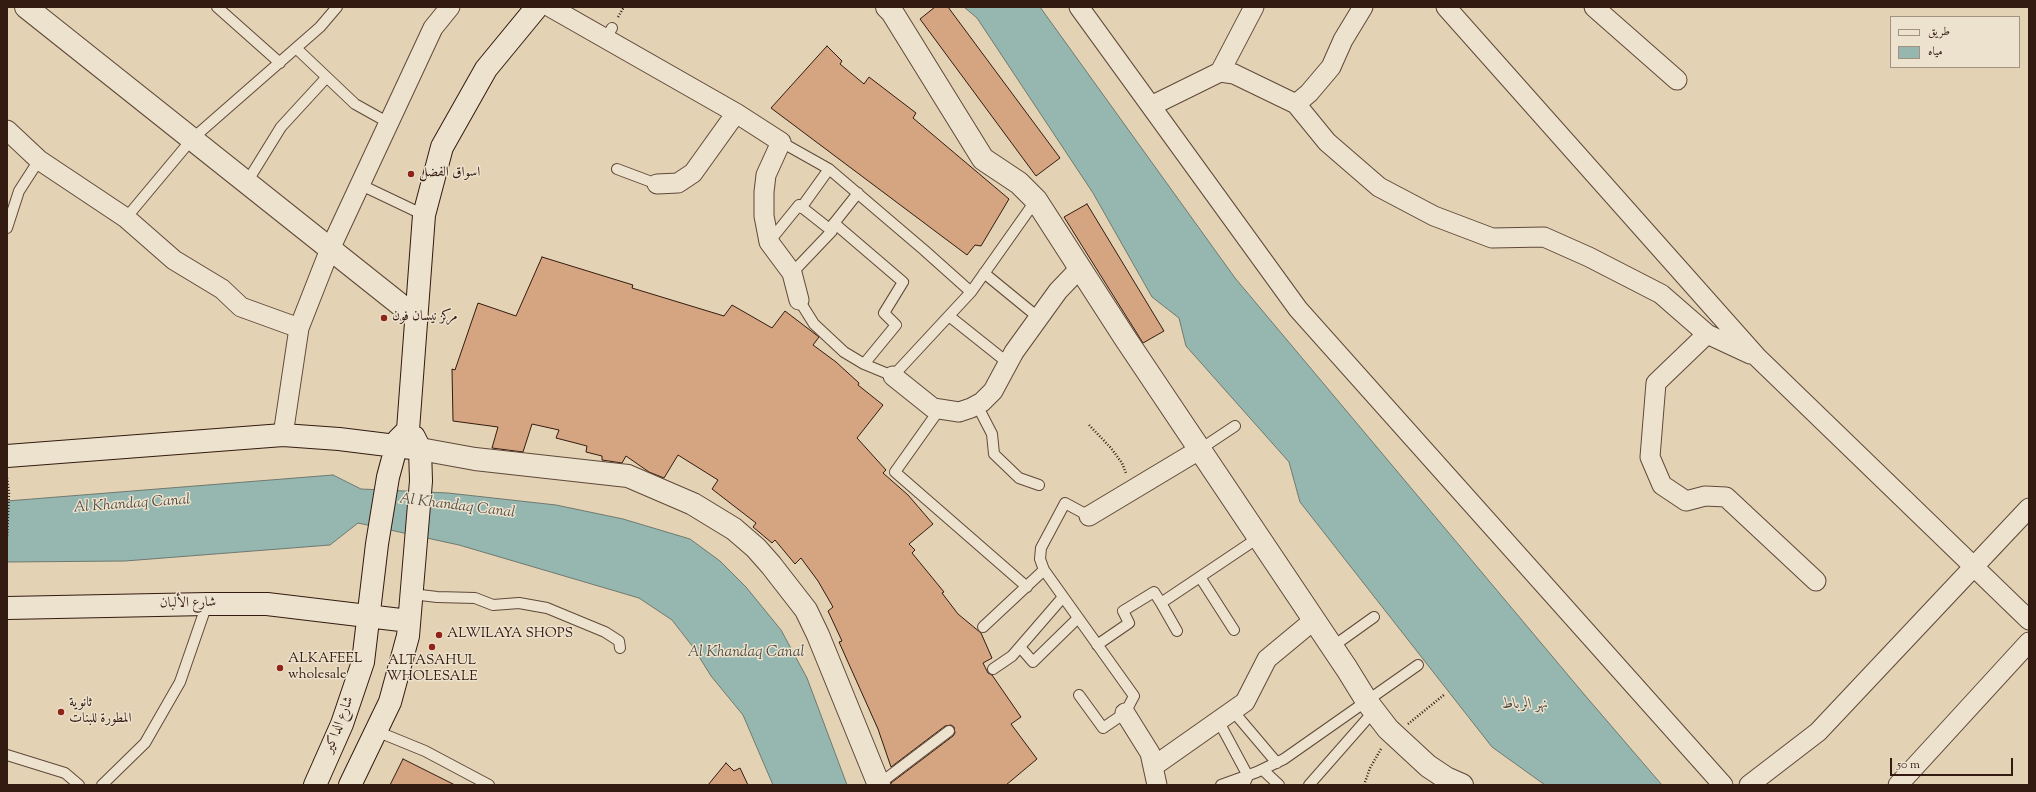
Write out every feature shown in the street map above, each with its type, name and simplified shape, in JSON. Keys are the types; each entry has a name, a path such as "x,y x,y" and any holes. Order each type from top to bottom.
{"street":[{"path":"26,7 417,318"},
{"path":"282,435 299,328 330,249 433,28 450,7"},
{"name":"شارع الداكير","path":"315,785 342,724 360,669 369,617 377,544 388,476 402,438 417,318 424,215 442,147 486,69 537,7"},
{"path":"550,7 609,33 781,142 766,175 764,216 769,242 792,273 799,300"},
{"path":"887,7 892,12 983,159 1020,183 1036,200 1199,450 1332,646 1370,706 1400,740 1428,766 1450,782"},
{"path":"1079,7 1298,309 1723,785"},
{"path":"1220,72 1254,7"},
{"path":"1296,104 1309,93 1331,67 1343,40 1363,7"},
{"path":"1446,7 1757,357 1975,566 2029,620"},
{"path":"1594,7 1677,80"},
{"path":"1151,106 1220,72 1234,74 1296,104 1327,142 1378,187 1434,216 1492,238 1544,237 1589,256 1661,294 1707,334 1757,357"},
{"path":"658,184 678,183 693,173 736,113"},
{"path":"7,130 39,160 126,218 174,260 222,289 241,307 299,328"},
{"path":"893,376 933,408 959,412 977,405 993,391 1014,352 1038,318 1058,292 1080,268"},
{"path":"1707,334 1656,383 1650,457 1662,485 1686,501 1704,496 1726,497 1816,582"},
{"path":"7,456 282,435 339,439 402,438 420,449 475,459 628,476 692,504 734,529 756,548 771,565 806,610 818,635 879,784"},
{"path":"350,785 390,702 408,636 414,546 421,481 420,449"},
{"path":"1089,516 1199,450"},
{"path":"1749,785 1818,732 2029,508"},
{"name":"شارع الألبان","path":"7,608 267,604 410,621"},
{"path":"1154,766 1226,717 1250,697 1261,668 1267,659 1314,620"},
{"path":"1898,785 2029,642"},
{"path":"1125,713 1145,744 1154,766 1157,785"}],"lane":[{"path":"217,7 280,63"},
{"path":"126,218 192,139 320,27 337,7"},
{"path":"296,48 326,78 356,104 389,123"},
{"path":"247,182 281,127 326,78"},
{"path":"781,142 829,169 971,292"},
{"path":"7,228 9,215 19,191 39,160"},
{"path":"617,169 658,184"},
{"path":"802,208 829,169"},
{"path":"361,185 424,215"},
{"path":"792,273 832,231 832,226 858,193"},
{"path":"799,300 814,324 844,352 864,364 893,376 971,292 1036,200"},
{"path":"769,242 799,206 832,226 903,282 884,313 896,325 864,364"},
{"path":"984,273 1038,318"},
{"path":"949,316 1008,363"},
{"path":"977,405 992,434 994,454 1019,478 1039,485"},
{"path":"939,410 895,472 1027,587"},
{"path":"1199,450 1235,426"},
{"path":"1079,695 1103,728 1125,713 1134,696 1044,570 1040,559 1041,548 1065,504 1089,516"},
{"path":"1161,603 1258,538"},
{"path":"983,627 1044,570"},
{"path":"1200,577 1234,630"},
{"path":"1097,645 1129,623 1123,611 1154,592 1177,631"},
{"path":"412,594 437,597 475,598 493,605 519,603 547,608 605,632 619,641 620,648"},
{"path":"993,669 1012,656 1063,597"},
{"path":"102,785 145,742 180,682 207,604"},
{"path":"1332,646 1374,617"},
{"path":"1020,647 1033,662 1078,618"},
{"path":"1221,785 1246,780 1277,763 1370,706 1418,665"},
{"path":"1324,785 1312,781 1370,706"},
{"path":"1226,717 1277,763"},
{"path":"1226,717 1246,780"},
{"path":"879,784 949,731"},
{"path":"376,732 425,751 489,785"},
{"path":"7,755 65,773 79,785"},
{"path":"1263,770 1279,785"}],"path":[{"path":"1089,425 1111,448 1122,463 1133,490"},
{"path":"7,478 9,492 7,538"}],"water":[{"name":"نهر الرباط","path":"964,7 1040,7 1235,278 1662,785 1545,785 1492,747 1300,502 1289,462 1186,346 1179,318 1152,297 1093,193 977,18"},
{"name":"Al Khandaq Canal","path":"333,475 361,489 448,493 556,505 623,519 690,539 720,561 746,587 781,630 807,678 847,785 773,785 743,715 711,676 693,647 672,620 639,598 459,545 358,523 330,545 125,561 7,562 7,501"}],"building":[{"path":"935,7 948,7 1060,158 1036,176 920,19"},
{"path":"827,46 842,61 840,64 864,84 869,77 916,113 913,118 1009,199 981,246 975,245 967,255 771,108"},
{"path":"1087,204 1164,331 1143,343 1064,217"},
{"path":"542,257 633,285 632,288 724,316 732,305 772,328 785,311 819,337 813,345 836,362 859,383 858,385 883,405 857,438 886,470 883,473 908,495 933,524 909,544 915,550 912,553 944,592 942,593 958,614 981,633 992,658 983,663 988,673 992,675 1021,717 1011,724 1037,759 1006,785 891,785 891,783 953,736 955,733 954,727 951,725 945,726 891,767 878,729 839,642 842,641 828,611 833,607 818,581 801,558 795,564 775,540 772,543 753,527 756,523 712,489 718,480 678,455 664,478 649,472 626,456 622,463 602,460 602,456 586,452 587,446 556,438 559,430 532,424 523,452 492,448 498,427 453,421 452,369 455,370 478,303 516,316"},
{"path":"403,759 455,785 390,785"},
{"path":"726,763 734,771 740,768 748,785 708,785"}],"place":[{"name":"اسواق الفضل","path":"411,174"},
{"name":"مركز نيسان فون","path":"384,318"},
{"name":"ALWILAYA SHOPS","path":"439,635"},
{"name":"ALTASAHUL WHOLESALE","path":"432,647"},
{"name":"ALKAFEEL wholesale","path":"280,668"},
{"name":"ثانوية المطورة للبنات","path":"61,712"}]}
